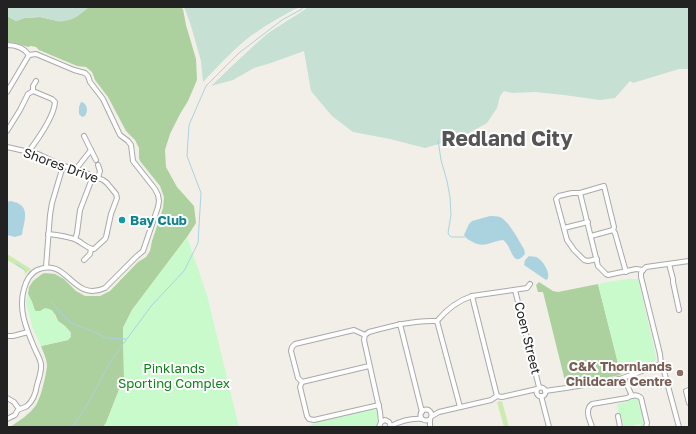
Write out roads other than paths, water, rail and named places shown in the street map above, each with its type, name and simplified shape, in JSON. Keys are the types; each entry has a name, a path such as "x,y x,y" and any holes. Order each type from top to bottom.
{"street":[{"path":"7,45 22,48 26,50 29,55"},
{"path":"7,419 15,415 19,409 28,405 35,393 41,372 41,363 23,318 21,299 27,279 33,272 40,269 51,268 60,271 81,288 86,290 93,291 105,288 143,251 159,201 155,189 133,161 132,145 120,135 103,99 90,82 88,76 85,73 36,54 29,55"},
{"path":"7,92 29,55"},
{"path":"33,91 33,86 36,81"},
{"path":"7,131 28,94 33,91"},
{"path":"29,151 48,123 55,107 55,102 52,99 33,91"},
{"path":"84,136 96,160"},
{"name":"Shores Drive","path":"7,147 29,151 63,166 76,169 98,178 107,183 116,194 117,198 111,214 106,237 94,249 91,249 90,254 84,260"},
{"path":"76,169 91,150"},
{"path":"98,165 100,170 98,178"},
{"path":"46,268 50,215 63,166"},
{"path":"75,239 80,210 93,176"},
{"path":"597,259 588,261 584,260 567,240 556,199 572,193 580,193 604,186 614,227 613,230 626,272"},
{"path":"580,193 598,266 606,274 639,269 643,270 646,268 689,261"},
{"path":"564,228 588,222"},
{"path":"591,236 613,230"},
{"path":"48,234 75,239 91,249"},
{"path":"669,264 679,310"},
{"path":"643,270 641,277 660,354 661,364 679,427"},
{"path":"437,321 458,301 472,296 527,288 530,284"},
{"name":"Coen Street","path":"515,290 538,388"},
{"path":"472,296 497,396"},
{"path":"388,423 380,412 364,340 365,335 369,332 400,324 431,320 437,321"},
{"path":"437,321 460,408"},
{"path":"400,324 420,405 426,415 429,427"},
{"path":"302,382 298,378 291,351 295,344 354,330 365,335"},
{"path":"7,336 28,332"},
{"path":"527,392 539,396 545,394 545,391 624,378 661,364"},
{"path":"302,382 370,366"},
{"path":"624,378 632,396"},
{"path":"302,382 300,387 307,416 311,420 378,404"},
{"path":"538,388 536,392 539,396 549,427"},
{"path":"379,427 388,423 492,400 497,396 502,397 527,392 538,388 544,388 545,391"},
{"path":"689,390 686,391 689,403"},
{"path":"592,427 588,407 592,404 632,396 639,396 641,398 647,423 646,427"},
{"path":"7,398 14,402 19,409"},
{"path":"618,416 620,427"}],"water":[{"path":"81,102 87,108 85,116 82,117 79,114"},
{"path":"10,201 22,206 25,214 22,235 15,237 7,235 7,202"},
{"path":"490,216 496,216 503,219 517,236 525,254 521,258 517,259 512,255 503,240 483,245 469,240 464,235 472,221"},
{"path":"529,256 537,257 542,262 546,267 548,279 546,280 524,265 525,260"}],"waterway":[{"path":"73,427 112,359 152,305 184,271 198,243 201,193 187,156 189,125 206,86 239,53 282,20 303,7"},
{"path":"438,140 450,197 451,215 448,233 451,237 465,237"},
{"path":"16,264 25,270"},
{"path":"51,302 71,323 106,338 126,339"}],"place":[{"name":"Bay Club","path":"122,220"},
{"name":"C&K Thornlands Childcare Centre","path":"680,373"}],"district":[{"name":"Redland City","path":"507,139"}],"park label":[{"name":"Pinklands Sporting Complex","path":"174,376"}]}
